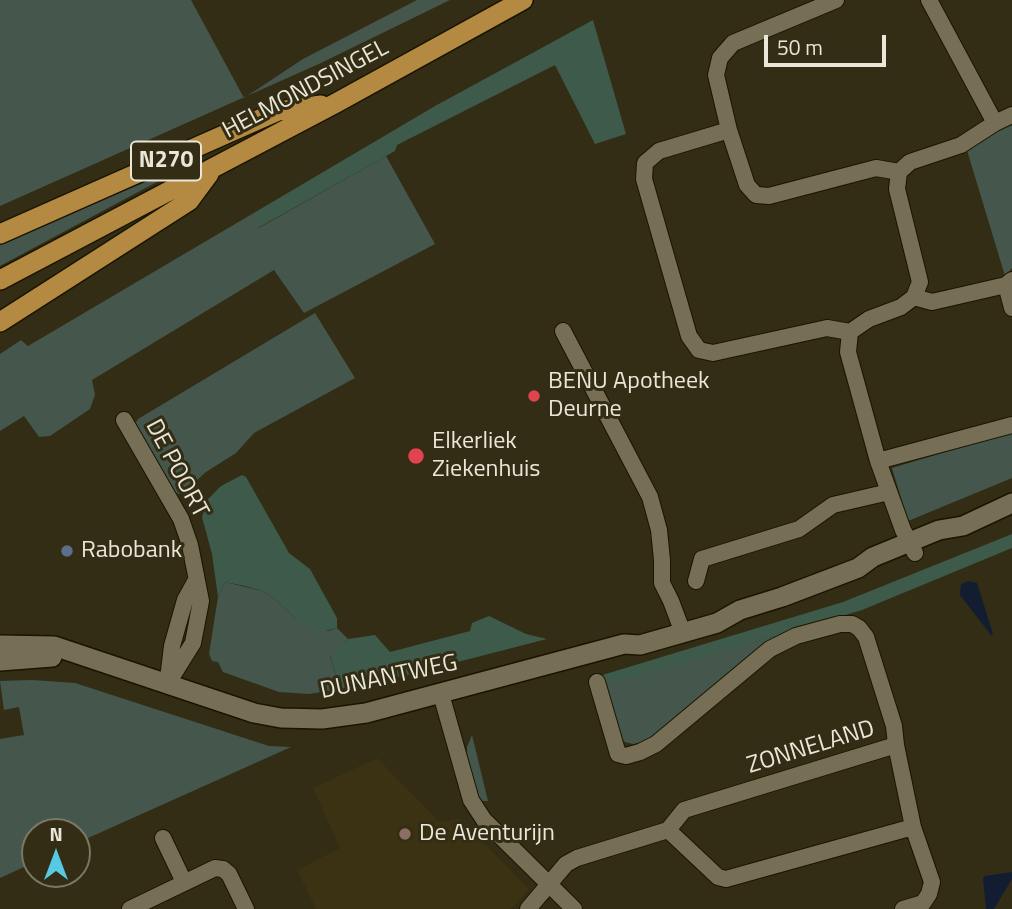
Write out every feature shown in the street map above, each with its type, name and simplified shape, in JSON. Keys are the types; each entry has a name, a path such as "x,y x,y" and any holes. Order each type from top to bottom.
{"main road":[{"name":"HELMONDSINGEL","path":"0,280 336,103 523,0"},
{"name":"N270","path":"0,234 278,111 336,103"},
{"name":"N270","path":"0,322 189,201 214,168"}],"street":[{"path":"836,0 733,43 720,58 716,75 747,185 756,195 769,195 876,168 899,172"},
{"path":"929,0 995,123"},
{"path":"730,130 659,151 645,163 644,179 689,336 699,350 713,353 827,328 850,332 869,318 901,307 914,297 920,282 897,189 899,172 910,162 961,145 1012,115"},
{"path":"914,297 932,302 1009,282 1012,309"},
{"path":"562,331 650,497 659,530 662,583 681,627"},
{"path":"850,332 848,352 878,461 912,548"},
{"name":"DE POORT","path":"124,420 181,519 192,554 195,582 185,600 172,646 168,683"},
{"path":"878,461 1012,425"},
{"path":"696,581 702,559 799,529 833,505 889,492"},
{"name":"DUNANTWEG","path":"0,645 54,646 254,713 302,719 366,713 624,644 640,645 714,612 740,610 858,568 879,568 912,548 945,540 963,526 1011,505"},
{"path":"597,682 618,754 626,756 656,744 770,649 796,636 840,624 852,624 866,637 894,726 896,745"},
{"name":"DUNANTWEG","path":"0,661 85,656"},
{"path":"441,694 471,800 484,820 574,909"},
{"name":"ZONNELAND","path":"528,909 566,864 577,858 668,830 684,810 896,745 914,827 932,882 923,903 903,909"},
{"path":"668,830 718,877 726,879 914,827"},
{"path":"163,838 184,882"},
{"path":"130,909 215,868 223,869 229,874 246,909"}],"shaded area":[{"name":"De Aventurijn","path":"377,758 439,821 460,819 529,889 519,902 510,909 316,909 297,870 340,848 313,788"}],"green space":[{"path":"0,0 191,0 244,97 0,206"},
{"path":"417,0 450,0 321,63 247,96 303,59"},
{"path":"593,20 626,134 595,144 555,65 397,145 395,151 258,228 252,214 435,106"},
{"path":"1012,122 1012,268 1005,276 966,147"},
{"path":"386,156 435,244 304,313 274,270 92,380 95,395 90,409 50,436 39,437 24,416 0,431 0,354 21,340 28,346 252,214 259,228"},
{"path":"196,161 95,215 0,266 0,243"},
{"path":"315,313 355,378 254,433 236,453 206,472 185,491 179,494 172,491 135,424 138,419"},
{"path":"1012,432 1012,478 908,521 892,468"},
{"path":"242,475 246,477 289,553 310,569 337,618 337,628 320,632 313,630 262,591 245,586 225,582 218,597 212,554 202,517 207,500 221,486"},
{"path":"1012,534 1012,548 862,610 666,669 601,685 599,676 843,602"},
{"path":"225,582 262,591 296,619 328,631 337,628 348,639 330,656 340,689 309,694 279,692 223,672 218,662 212,661 209,654 218,597"},
{"path":"489,616 526,634 547,639 407,675 340,689 330,655 348,639 375,635 390,652 470,631 472,623"},
{"path":"779,635 648,741 633,744 625,742 618,735 601,685"},
{"path":"0,681 75,683 269,746 291,747 91,837 91,818 21,818 21,868 0,878 0,739 24,735 19,707 4,710"},
{"path":"472,735 488,801 482,801 475,791 467,760 467,747"}],"water":[{"path":"969,581 977,583 993,634 991,635 960,595 961,584"},
{"path":"1012,872 1012,879 994,909 986,909 983,878"}],"place":[{"name":"BENU Apotheek Deurne","path":"534,396"},
{"name":"Elkerliek Ziekenhuis","path":"416,456"},
{"name":"Rabobank","path":"67,551"},
{"name":"De Aventurijn","path":"405,834"}]}
